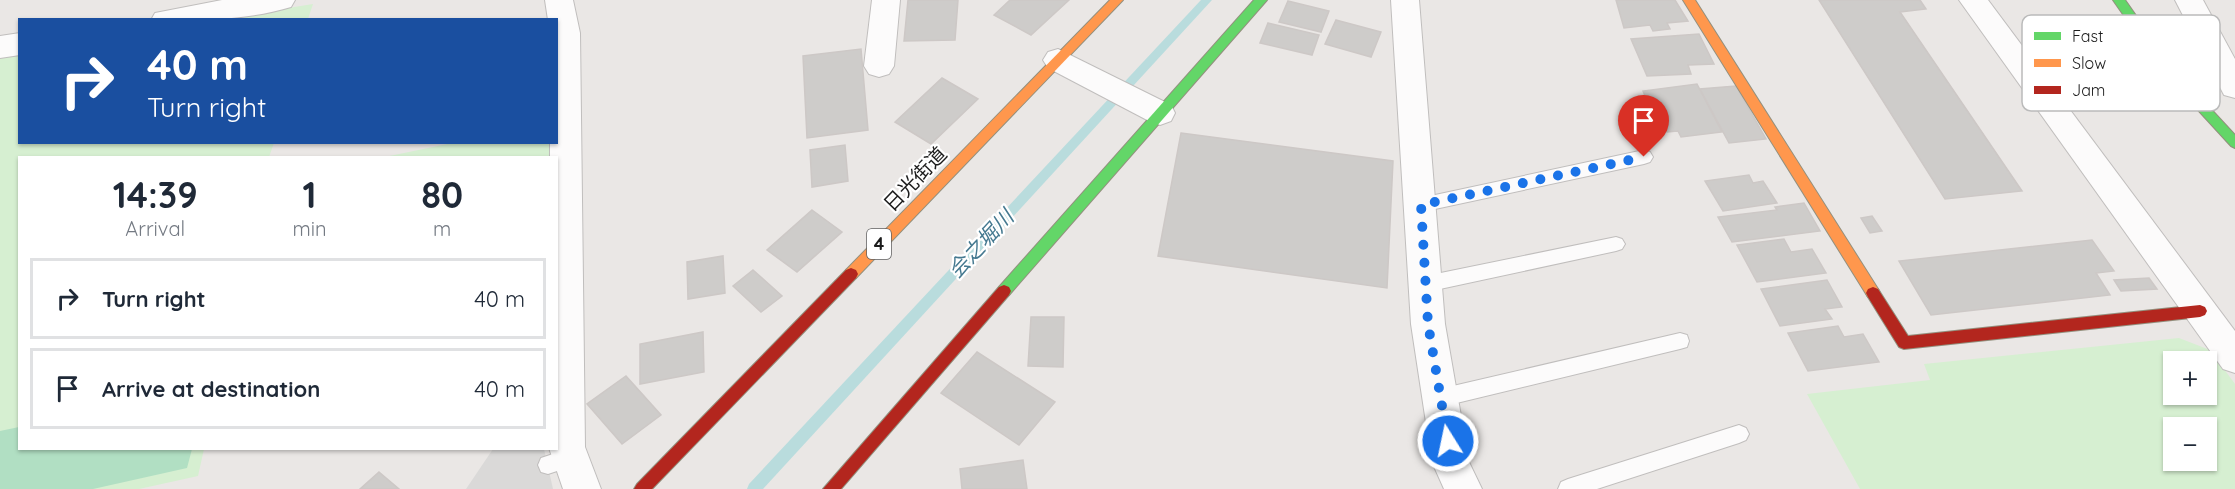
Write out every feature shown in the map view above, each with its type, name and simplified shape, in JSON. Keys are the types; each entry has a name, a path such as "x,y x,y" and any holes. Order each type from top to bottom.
{"main road":[{"name":"日光街道","path":"642,489 1118,0"},
{"path":"831,489 1154,109 1262,0"},
{"path":"1689,0 1904,343 2200,311"},
{"path":"2119,0 2130,15"},
{"path":"2206,111 2235,143"}],"street":[{"path":"177,18 281,0"},
{"path":"559,0 565,33 561,194 567,447 559,461 582,489"},
{"path":"879,66 886,0"},
{"path":"1405,0 1428,324 1451,462 1463,489"},
{"path":"1973,0 2022,67"},
{"path":"2189,0 2197,15"},
{"path":"0,47 18,44"},
{"path":"2220,59 2235,87"},
{"path":"1058,60 1154,109"},
{"path":"2054,111 2235,358"}],"lane":[{"path":"1421,205 1644,157"},
{"path":"1426,284 1616,244"},
{"path":"1440,398 1680,340"},
{"path":"1568,489 1739,434"}],"green space":[{"path":"313,4 308,18 225,18"},
{"path":"18,53 18,144 274,144 269,156 18,156 18,450 204,450 198,476 139,489 0,489 0,56"},
{"path":"447,144 552,144 552,156 390,156"},
{"path":"2179,338 2211,351 2163,351 2163,405 2217,405 2217,360 2235,384 2235,489 1860,489 1807,394 1930,380 1924,364"},
{"path":"18,427 18,450 192,450 187,468 93,489 0,489 0,431"}],"shaded area":[{"path":"492,450 544,450 553,489 466,489"}],"building":[{"path":"908,0 958,0 955,40 904,41"},
{"path":"1010,0 1069,0 1031,35 994,15"},
{"path":"1616,0 1675,0 1688,21 1667,23 1670,29 1653,31 1650,25 1624,28"},
{"path":"1819,0 1920,0 1926,9 1900,12 2022,191 1945,199"},
{"path":"1288,1 1329,11 1321,32 1279,22"},
{"path":"1336,20 1381,32 1371,57 1325,44"},
{"path":"1268,23 1319,35 1312,55 1260,43"},
{"path":"1699,34 1714,64 1688,65 1691,74 1647,76 1631,39"},
{"path":"861,49 868,130 807,138 803,56"},
{"path":"942,78 978,99 931,144 895,122"},
{"path":"1697,84 1722,132 1681,137 1678,131 1667,132 1664,126 1659,127 1643,91"},
{"path":"1736,86 1766,139 1729,143 1700,89"},
{"path":"1181,133 1393,161 1387,288 1158,256"},
{"path":"845,145 848,181 812,187 810,150"},
{"path":"1749,175 1753,183 1763,181 1777,203 1723,211 1705,181"},
{"path":"1804,203 1820,231 1732,242 1718,217 1777,210 1775,207"},
{"path":"812,210 842,232 797,272 767,250"},
{"path":"1872,216 1882,231 1870,233 1861,218"},
{"path":"1784,239 1791,252 1812,249 1826,273 1757,282 1737,245"},
{"path":"2092,240 2114,271 2096,273 2110,295 1931,315 1899,261"},
{"path":"723,256 725,293 688,299 687,262"},
{"path":"753,270 782,296 761,312 733,286"},
{"path":"2149,278 2157,289 2121,291 2114,280"},
{"path":"1827,280 1842,307 1825,309 1832,319 1780,326 1761,289"},
{"path":"1031,317 1064,317 1063,367 1028,366"},
{"path":"1838,326 1844,337 1863,334 1879,362 1808,371 1788,333"},
{"path":"703,332 704,372 640,384 640,344"},
{"path":"977,352 1055,402 1019,445 941,393"},
{"path":"626,376 661,415 622,444 587,404"},
{"path":"1023,460 1027,489 962,489 960,469"},
{"path":"379,472 399,489 360,489"}],"waterway":[{"name":"会之堀川","path":"754,489 1207,0"}],"traffic: fast":[{"path":"1004,291 1261,0"},
{"path":"2119,0 2130,15"},
{"path":"2206,111 2235,143"}],"traffic: slow":[{"path":"851,274 1117,0"},
{"path":"1689,0 1873,293"}],"traffic: jam":[{"path":"642,489 851,274"},
{"path":"831,489 1004,291"},
{"path":"1873,293 1904,343 2200,311"}],"route":[{"path":"1448,441 1428,324 1421,205 1644,157"}]}
